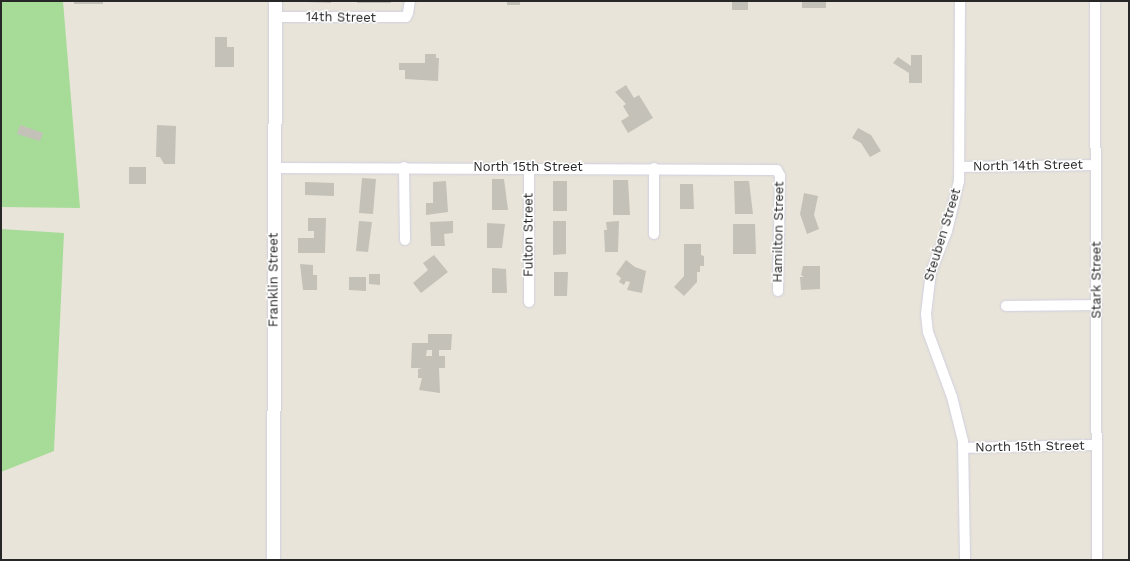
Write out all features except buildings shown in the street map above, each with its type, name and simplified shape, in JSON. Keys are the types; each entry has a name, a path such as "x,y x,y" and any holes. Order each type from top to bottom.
{"street":[{"name":"Franklin Street","path":"273,560 275,1"},
{"name":"14th Street","path":"275,17 406,17 410,1"},
{"name":"Steuben Street","path":"960,1 960,167 952,215 928,285 926,314 934,352 952,397 963,448 965,560"},
{"name":"Stark Street","path":"1095,1 1097,560"},
{"name":"North 14th Street","path":"960,167 1096,165"},
{"name":"North 15th Street","path":"275,168 404,167 770,169 777,170 778,173"},
{"path":"404,167 405,240"},
{"name":"Fulton Street","path":"529,168 529,302"},
{"path":"654,168 654,234"},
{"name":"Hamilton Street","path":"778,173 778,291"},
{"path":"1006,306 1097,306"},
{"name":"North 15th Street","path":"963,448 1097,445"}],"green space":[{"path":"1,1 63,1 80,208 1,207"},
{"path":"1,229 64,233 54,451 1,472"}]}
